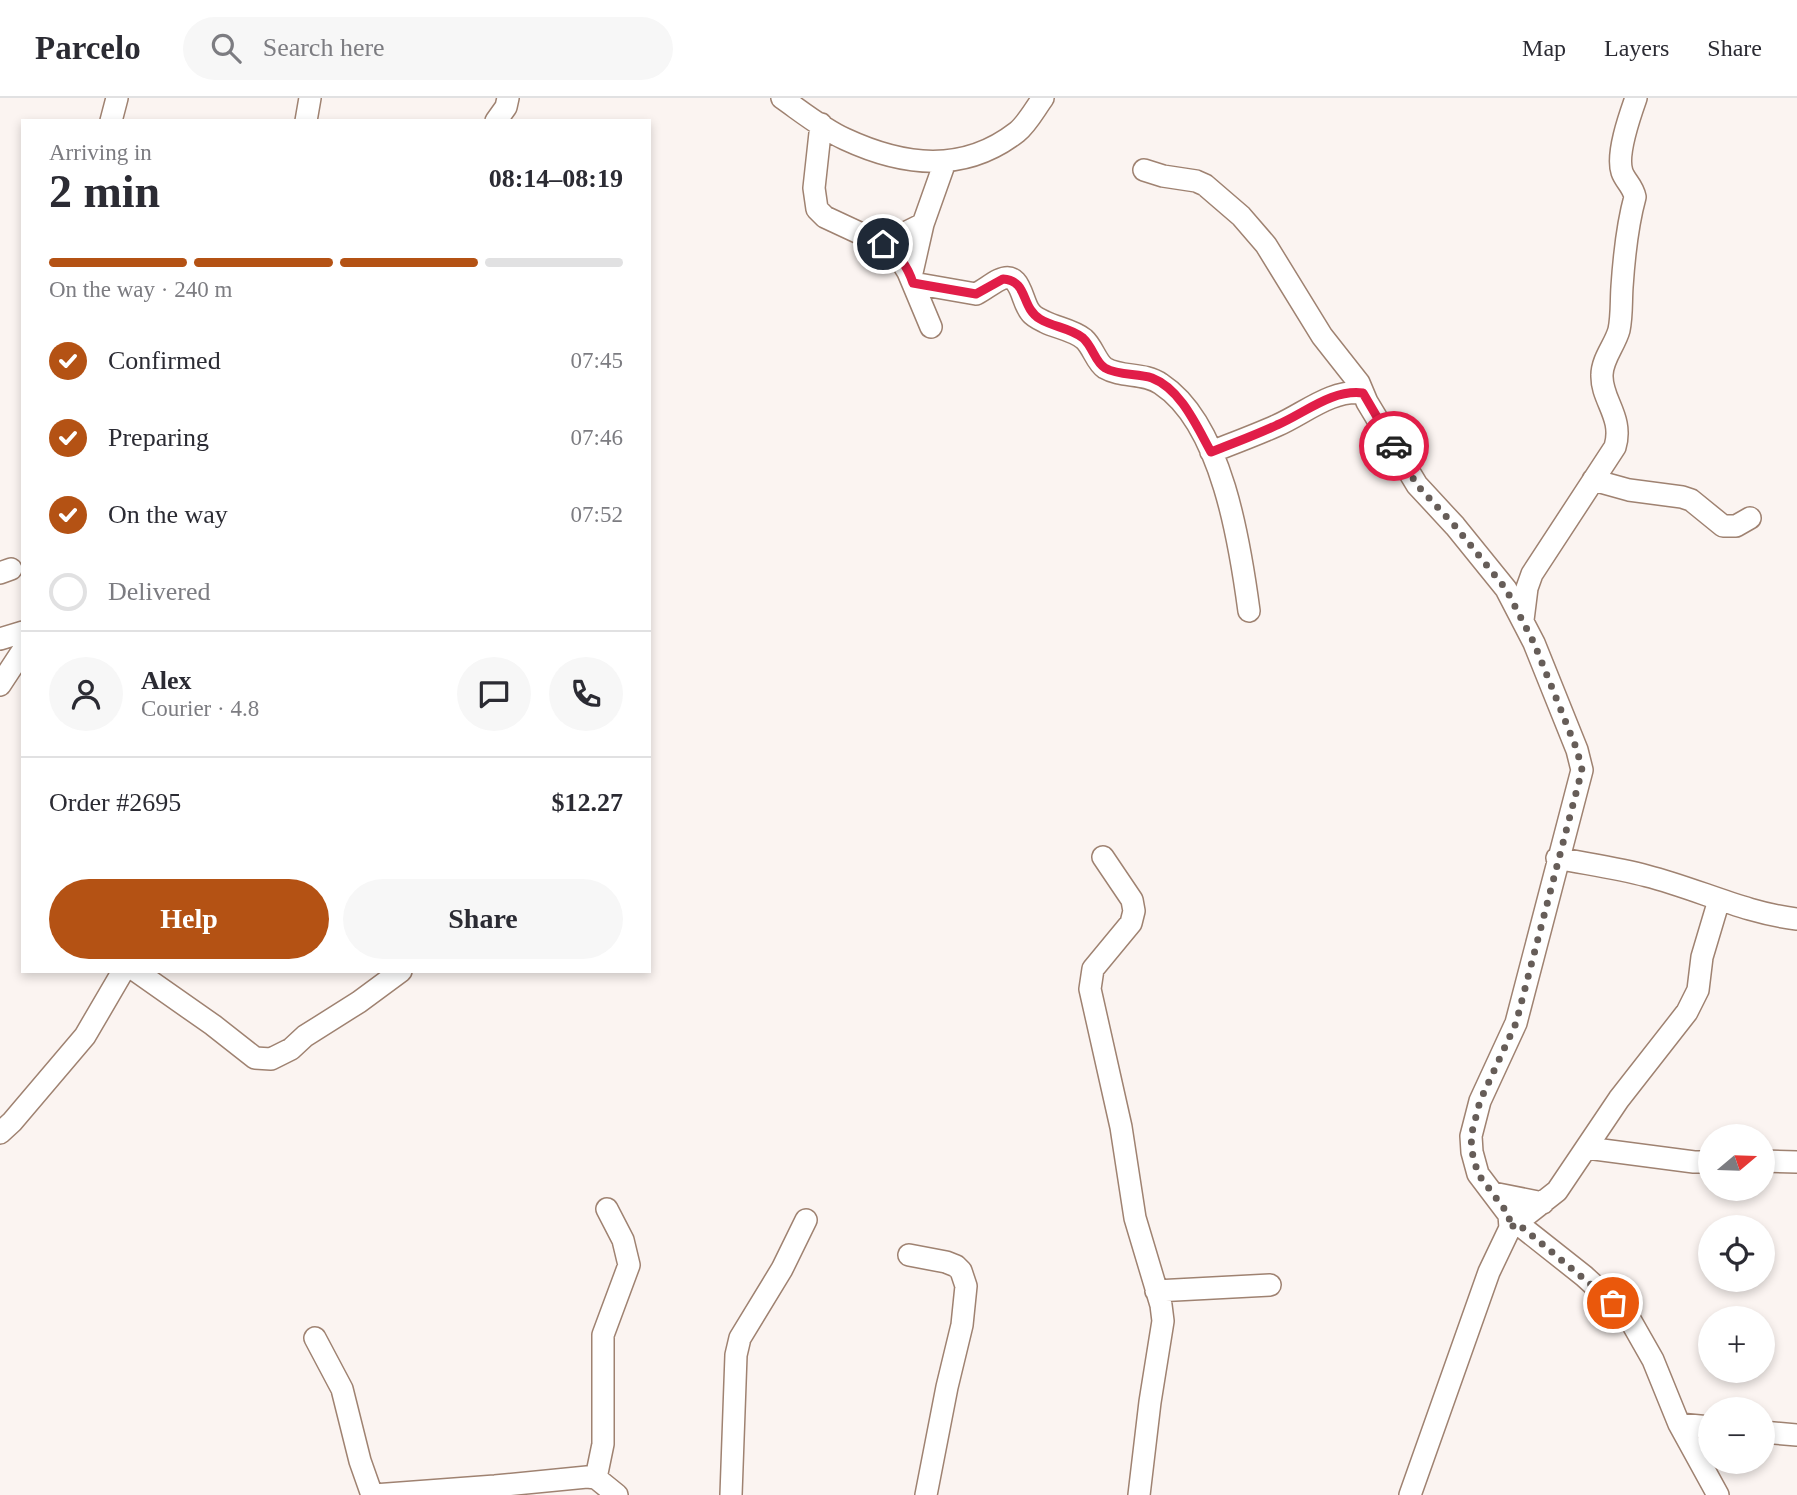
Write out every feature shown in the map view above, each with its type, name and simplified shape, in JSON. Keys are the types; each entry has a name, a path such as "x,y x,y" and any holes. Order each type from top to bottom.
{"street":[{"path":"112,119 117,98"},
{"path":"306,119 310,98"},
{"path":"497,119 506,107 508,98"},
{"path":"782,98 844,139 917,162 945,162 991,148 1018,131 1043,98"},
{"path":"1523,620 1527,588 1532,574 1615,447 1618,437 1615,417 1602,376 1605,362 1619,331 1621,317 1624,258 1635,197 1621,166 1629,118 1636,98"},
{"path":"821,124 814,188 817,209 833,221 883,244 897,254 912,280 931,327"},
{"path":"912,280 923,224 945,162"},
{"path":"1144,170 1205,185 1241,216 1266,245 1322,336 1359,383 1417,485 1455,526 1506,589 1523,620 1574,741 1582,770 1516,1023 1480,1101 1471,1136 1472,1152 1478,1174 1514,1225 1584,1276 1628,1316 1653,1360 1679,1424 1718,1495"},
{"path":"883,244 923,224"},
{"path":"912,280 976,294 1003,279 1017,283 1030,313 1042,321 1083,338 1105,368 1153,379 1176,396 1197,425 1224,481 1243,562 1249,611"},
{"path":"1211,452 1280,424 1345,392 1363,393"},
{"path":"1593,480 1629,491 1691,500 1723,526 1736,526 1750,517"},
{"path":"0,639 21,633"},
{"path":"0,685 21,653"},
{"path":"1103,857 1132,900 1135,911 1131,923 1093,969 1090,989 1121,1127 1135,1218 1161,1305 1163,1321 1139,1495"},
{"path":"1557,858 1648,876 1718,900 1778,917 1797,919"},
{"path":"1410,1495 1489,1272 1514,1225 1557,1191 1619,1099 1694,1000 1702,957 1718,900"},
{"path":"0,1133 85,1036 122,973"},
{"path":"139,973 255,1058 271,1059 291,1049 304,1036 359,1002 398,973"},
{"path":"1587,1149 1698,1161"},
{"path":"1775,1161 1797,1162"},
{"path":"1493,1193 1543,1203"},
{"path":"596,1478 603,1444 603,1335 629,1265 623,1240 607,1209"},
{"path":"731,1495 736,1356 740,1338 782,1269 806,1220"},
{"path":"909,1255 956,1266 961,1271 966,1286 962,1325 926,1495"},
{"path":"1156,1291 1270,1285"},
{"path":"315,1338 342,1389 363,1474 373,1495 587,1477 596,1478 617,1495"},
{"path":"1679,1424 1698,1426"},
{"path":"1775,1433 1797,1435"}],"way so far":[{"path":"1394,446 1417,485 1455,526 1506,589 1534,643 1577,750 1582,770 1576,798 1556,864 1516,1023 1480,1101 1471,1136 1472,1152 1478,1174 1509,1215 1510,1228 1517,1223 1584,1276 1613,1303"}],"route":[{"path":"883,244 905,264 913,283 976,294 1003,279 1017,283 1030,313 1042,321 1083,338 1105,368 1153,379 1176,396 1197,425 1211,452 1280,424 1325,400 1352,391 1363,393 1394,446"}]}
